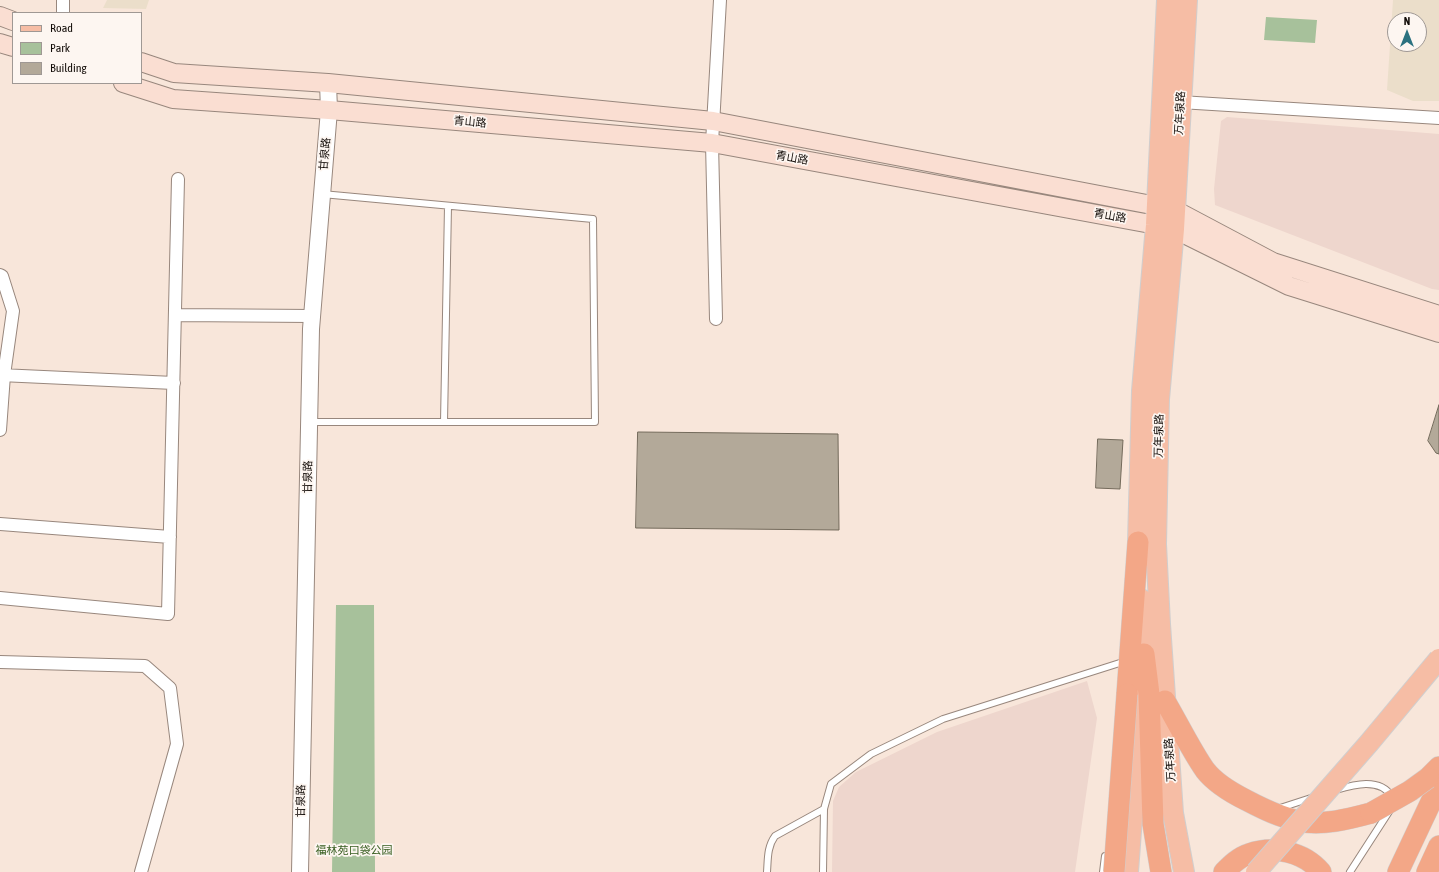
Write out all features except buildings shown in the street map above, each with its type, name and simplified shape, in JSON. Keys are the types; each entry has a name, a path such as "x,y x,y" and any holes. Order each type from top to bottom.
{"highway":[{"path":"1114,872 1126,694 1137,657 1138,542"},
{"path":"1137,657 1149,694 1153,824 1161,872"},
{"path":"1165,701 1206,771 1235,795 1268,812 1289,820 1310,823 1326,823 1372,813 1435,777"},
{"path":"1398,872 1423,822 1435,777"},
{"path":"1427,872 1439,846"},
{"path":"1224,872 1238,860 1249,854 1271,850 1293,854 1304,858 1321,872"}],"main road":[{"name":"万年泉路","path":"1168,0 1165,217 1156,544 1173,813 1184,872"},
{"name":"万年泉路","path":"1138,542 1142,391 1180,102 1187,0"},
{"path":"0,16 12,21"},
{"path":"0,43 12,47"},
{"name":"青山路","path":"142,62 174,73 328,84 713,121 1165,217 1273,262 1439,316"},
{"name":"青山路","path":"126,84 173,99 329,110 712,143 1165,217 1289,286 1439,333"},
{"path":"1128,872 1138,737 1137,657"},
{"path":"1256,872 1369,743 1439,659"}],"street":[{"path":"63,0 63,12"},
{"path":"716,319 712,143 720,0"},
{"name":"甘泉路","path":"300,872 312,316 329,110 328,84"},
{"path":"1180,102 1439,118"},
{"path":"0,598 168,614 178,180"},
{"path":"0,275 2,276 13,311 2,375 0,430"},
{"path":"175,315 312,316"},
{"path":"2,375 174,383"},
{"path":"0,524 170,536"},
{"path":"0,662 144,666 170,688 177,744 142,872"}],"lane":[{"path":"309,422 595,422 593,219 322,194"},
{"path":"444,422 448,206"},
{"path":"823,872 824,809 831,784 871,754 944,719 1137,657"},
{"path":"1118,726 1126,694"},
{"path":"1268,812 1351,786 1365,784 1375,785 1389,792 1392,798 1390,811 1350,872"},
{"path":"767,872 770,843 776,836 824,809"},
{"path":"1103,872 1106,851"}],"shaded area":[{"path":"107,0 149,0 146,9 103,8"},
{"path":"1393,0 1439,0 1439,101 1413,101 1387,90 1390,52 1427,52 1427,12 1392,12"},
{"path":"1227,117 1439,134 1439,290 1432,289 1215,205 1214,189 1221,121"},
{"path":"1087,681 1097,718 1075,872 832,872 833,801 839,787 856,772 937,732"}],"green space":[{"path":"1266,17 1317,20 1315,43 1264,40"},
{"name":"福林苑口袋公园","path":"336,605 374,605 375,872 332,872"}]}
